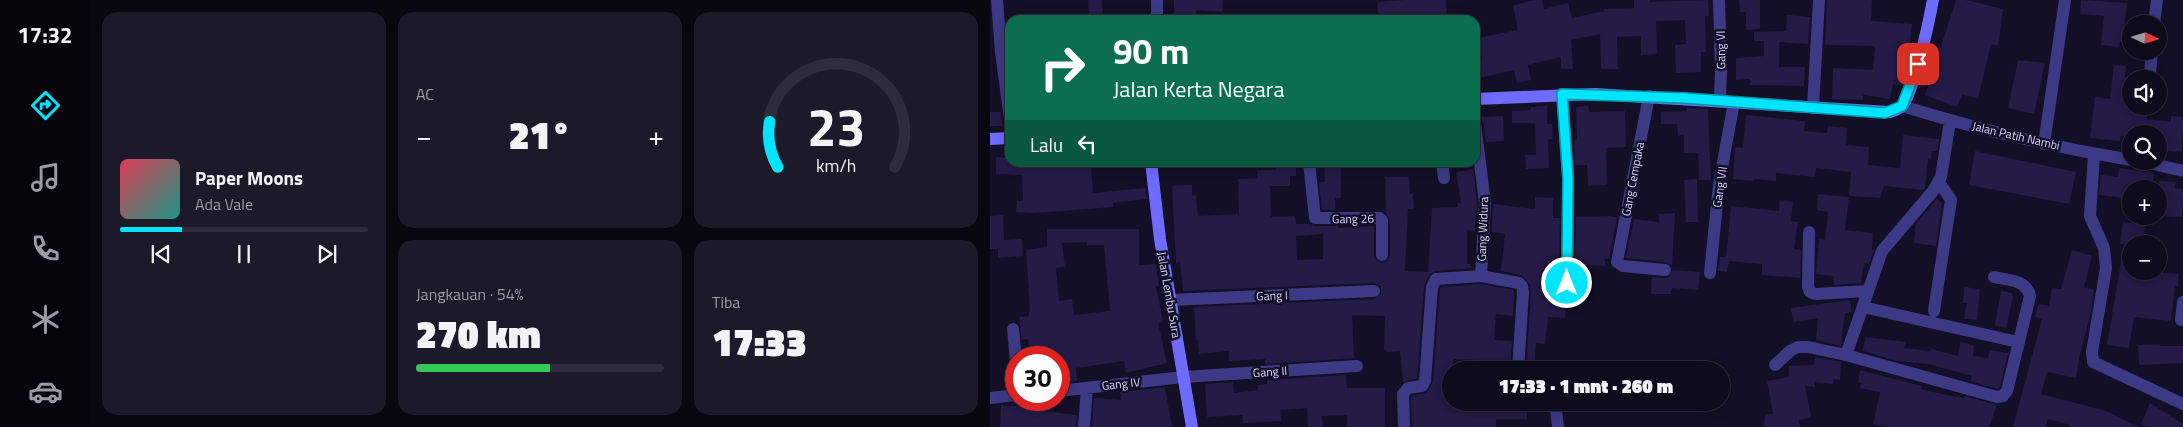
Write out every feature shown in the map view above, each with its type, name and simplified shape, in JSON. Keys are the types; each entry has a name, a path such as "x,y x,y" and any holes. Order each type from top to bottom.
{"street":[{"path":"997,0 1005,73"},
{"path":"1157,0 1157,15"},
{"name":"Gang VI","path":"1719,0 1722,69 1720,100"},
{"path":"1813,108 1819,0"},
{"path":"1480,99 1562,94 1649,96 1885,113 1902,106 1918,64 1933,0"},
{"path":"2044,144 2065,0"},
{"path":"2155,15 2156,0"},
{"path":"1562,94 1568,178 1567,283"},
{"name":"Gang Cempaka","path":"1649,96 1617,262 1623,266 1665,270"},
{"name":"Gang VII","path":"1710,273 1719,184 1734,102"},
{"name":"Jalan Patih Nambi","path":"1902,106 1950,121 2044,144 2122,159"},
{"path":"1846,355 1882,251 1939,182 1945,162 1950,121"},
{"path":"990,139 1005,138"},
{"path":"2094,154 2090,216 2104,248 2106,268 2092,352 2093,362 2183,404"},
{"name":"Gang Widura","path":"1480,159 1486,203 1481,276"},
{"name":"Jalan Lembu Sura","path":"1152,167 1160,239 1192,427"},
{"name":"Gang 26","path":"1310,167 1315,218 1379,218 1382,220 1382,255"},
{"path":"1443,167 1444,178"},
{"path":"2167,167 2183,171"},
{"path":"1934,312 1951,200 1939,182"},
{"path":"1809,232 1808,286 1810,292 1815,294 1868,291"},
{"path":"1404,427 1403,394 1408,388 1422,386 1425,381 1434,282 1439,278 1481,276 1519,283 1522,286 1519,361"},
{"path":"1775,365 1790,351 1798,347 1846,355 2000,397 2007,391 2030,296 2029,290 2024,284 1994,277"},
{"name":"Gang I","path":"1170,300 1374,291"},
{"path":"2181,320 2183,302"},
{"path":"1863,307 2018,342"},
{"path":"1013,329 1015,346"},
{"name":"Gang II","path":"1183,378 1357,366"},
{"name":"Gang IV","path":"1070,390 1183,378"},
{"path":"1084,427 1087,388"},
{"path":"990,398 1005,396"},
{"path":"1556,411 1558,427"}],"building":[{"path":"1088,0 1102,0 1103,15 1089,15"},
{"path":"1174,0 1223,0 1222,12 1196,10 1196,15 1174,15"},
{"path":"1446,0 1447,15 1378,15 1377,2"},
{"path":"1542,0 1544,9 1568,3 1572,18 1604,11 1604,9 1634,8 1634,0 1650,0 1650,2 1708,0 1709,16 1705,16 1706,52 1701,52 1701,72 1676,73 1675,45 1686,44 1685,20 1656,21 1657,54 1641,55 1641,36 1617,37 1618,69 1601,69 1600,34 1571,40 1573,69 1561,69 1561,57 1528,65 1531,80 1517,83 1514,70 1480,78 1480,59 1482,59 1480,37 1518,30 1513,5"},
{"path":"1739,0 1760,0 1760,29 1746,30 1746,12 1740,12"},
{"path":"1827,0 1872,0 1871,21 1912,24 1903,86 1893,84 1890,99 1863,95 1863,100 1832,99 1833,68 1873,70 1875,46 1825,45"},
{"path":"1956,0 1966,0 2003,9 1998,46 1991,44 1978,99 1962,94 1957,107 1925,95"},
{"path":"2081,0 2127,3 2126,15 2122,15 2122,42 2120,42 2119,47 2101,45 2104,16 2080,14"},
{"path":"1787,15 1810,17 1808,44 1779,42 1779,67 1805,67 1804,86 1750,85 1750,79 1736,80 1736,58 1764,56 1764,41 1754,41 1754,32 1786,31"},
{"path":"2018,60 2045,63 2034,114 2008,108"},
{"path":"2114,65 2126,66 2126,70 2122,70 2122,115 2147,115 2147,119 2171,122 2171,116 2183,117 2182,152 2167,151 2167,125 2122,125 2120,141 2090,138 2095,97 2110,99"},
{"path":"1547,106 1547,124 1552,124 1553,139 1548,139 1549,168 1526,169 1525,155 1536,155 1535,123 1512,123 1512,111 1531,110 1531,107"},
{"path":"1588,106 1589,112 1625,111 1626,147 1606,148 1607,185 1588,186 1587,165 1575,165 1574,140 1577,139 1576,107"},
{"path":"1687,108 1708,109 1711,180 1699,180 1698,153 1684,153 1684,135 1678,136 1677,124 1661,124 1661,112 1687,111"},
{"path":"990,112 1001,112 1002,126 990,126"},
{"path":"1746,115 1805,121 1804,131 1827,133 1828,126 1847,128 1846,145 1869,147 1868,165 1900,168 1903,135 1939,139 1937,151 1932,151 1931,160 1928,159 1925,188 1923,190 1884,186 1880,198 1849,196 1851,172 1816,168 1815,177 1776,173 1776,181 1733,179 1735,147 1743,148"},
{"path":"1503,116 1504,141 1486,142 1483,122 1480,117"},
{"path":"1975,151 2076,172 2069,204 1969,185"},
{"path":"996,157 1005,158 1005,167 1091,167 1093,193 1146,188 1147,199 1113,203 1113,207 1034,213 1016,212 1017,201 1023,201 1022,175 996,174"},
{"path":"1276,167 1296,167 1296,176 1290,176 1290,186 1270,186 1271,217 1295,216 1296,224 1315,226 1338,226 1338,228 1374,226 1374,255 1375,259 1382,263 1386,262 1390,255 1390,220 1386,213 1385,177 1409,177 1410,194 1413,194 1414,209 1408,209 1405,271 1428,272 1432,208 1458,207 1458,203 1461,203 1456,172 1473,169 1477,203 1475,231 1467,230 1467,264 1470,264 1473,268 1435,271 1429,275 1424,286 1417,378 1403,382 1400,351 1386,352 1387,350 1384,350 1385,316 1352,315 1354,358 1265,364 1265,359 1229,361 1229,351 1199,354 1198,340 1196,340 1194,307 1374,299 1381,294 1381,286 1374,283 1183,291 1180,262 1176,263 1172,186 1192,185 1192,196 1196,195 1198,216 1239,214 1238,179 1258,178 1257,170 1276,170","holes":["1323,234 1323,259 1297,260 1296,236"]},
{"path":"1324,167 1341,168 1341,198 1335,198 1335,210 1322,210 1319,182 1325,182"},
{"path":"2119,168 2122,170 2154,173 2154,180 2122,180 2122,198 2099,195 2101,175 2118,177"},
{"path":"1697,179 1698,222 1686,222 1684,180"},
{"path":"2167,181 2176,182 2175,188 2183,189 2182,217 2167,216"},
{"path":"1818,194 1849,197 1845,230 1873,233 1872,250 1874,250 1869,264 1864,263 1861,283 1834,285 1834,276 1816,274 1819,239 1825,240 1828,212 1817,210"},
{"path":"1535,197 1553,198 1553,218 1560,218 1559,289 1567,291 1565,318 1548,317 1545,344 1536,343 1535,361 1527,361 1530,284 1521,275 1490,269 1501,271 1505,234 1492,232 1493,204 1535,209"},
{"path":"1937,199 1942,202 1936,246 1914,243 1916,223"},
{"path":"1780,200 1793,202 1791,221 1798,222 1794,249 1801,250 1800,278 1762,275 1762,264 1729,261 1727,272 1718,271 1720,257 1726,257 1731,206 1779,211"},
{"path":"1675,213 1672,266 1666,262 1626,258 1634,219 1659,222 1659,214"},
{"path":"1003,215 1004,240 1022,239 1023,256 998,258 998,249 990,249 990,216"},
{"path":"1576,217 1617,217 1609,259 1605,259 1605,266 1575,265"},
{"path":"2123,225 2145,225 2143,235 2122,235 2122,244 2120,244"},
{"path":"1047,229 1139,229 1139,265 1155,264 1156,266 1159,286 1156,286 1163,322 1158,323 1167,363 1126,373 1124,361 1076,368 1077,381 1070,382 1070,346 1029,346 1028,339 1022,340 1019,317 1029,316 1030,311 1026,250 1047,247","holes":["1087,242 1087,245 1104,245 1110,311 1074,315 1072,299 1059,301 1056,268 1065,267 1062,243"]},
{"path":"2072,250 2092,256 2084,287 2094,290 2090,316 2076,378 2047,372 2041,394 2106,411 2139,427 2069,427 2070,425 2048,419 2046,427 2013,427 2042,319 2035,317 2038,304 2049,306 2052,288 2061,289"},
{"path":"2122,256 2122,280 2167,280 2167,273 2179,274 2178,286 2175,286 2171,321 2134,317 2129,348 2107,345"},
{"path":"1673,270 1700,272 1698,290 1672,288 1671,294 1651,294 1652,277 1668,278"},
{"path":"1481,284 1514,290 1513,316 1496,314 1494,340 1512,341 1511,361 1454,359 1453,361 1442,361 1442,411 1527,411 1527,419 1496,419 1496,427 1412,427 1411,397 1427,392 1433,382 1441,287"},
{"path":"1964,287 1980,289 1977,320 1964,319 1967,303 1963,303"},
{"path":"2001,291 2012,293 2013,297 2006,328 1995,325"},
{"path":"1850,300 1852,312 1845,313 1841,346 1816,340 1818,318 1793,322 1791,308"},
{"path":"1865,337 1906,342 1904,348 1930,351 1931,349 1958,356 1960,342 1974,345 1973,356 1988,358 1990,350 2008,353 2000,387 1997,389 1970,381 1972,376 1928,364 1897,361 1863,351"},
{"path":"2160,344 2160,346 2183,346 2183,363 2139,365 2138,345"},
{"path":"1815,357 1841,362 1840,380 1834,379 1833,384 1815,382 1815,387 1805,386 1811,417 1799,420 1800,427 1764,427 1765,414 1773,414 1767,381 1789,377 1789,366 1814,365"},
{"path":"1860,370 1922,386 1921,389 1964,398 1965,396 1997,405 1989,427 1888,427 1873,424 1880,392 1860,388 1861,383 1858,383"},
{"path":"1346,375 1347,388 1385,388 1385,427 1347,427 1347,415 1322,416 1323,427 1308,427 1307,408 1280,410 1281,421 1243,423 1242,415 1207,417 1205,384 1233,382 1234,393 1258,390 1258,385 1267,384 1267,380"},
{"path":"1165,387 1172,427 1092,427 1094,398 1121,400 1120,392"},
{"path":"2150,403 2183,424 2183,427 2148,427 2141,424"},
{"path":"1001,405 1005,405 1005,411 1042,411 1077,415 1076,427 1000,427"}],"route":[{"path":"1567,283 1568,178 1562,94 1720,100 1885,113 1902,106 1918,64"}]}
